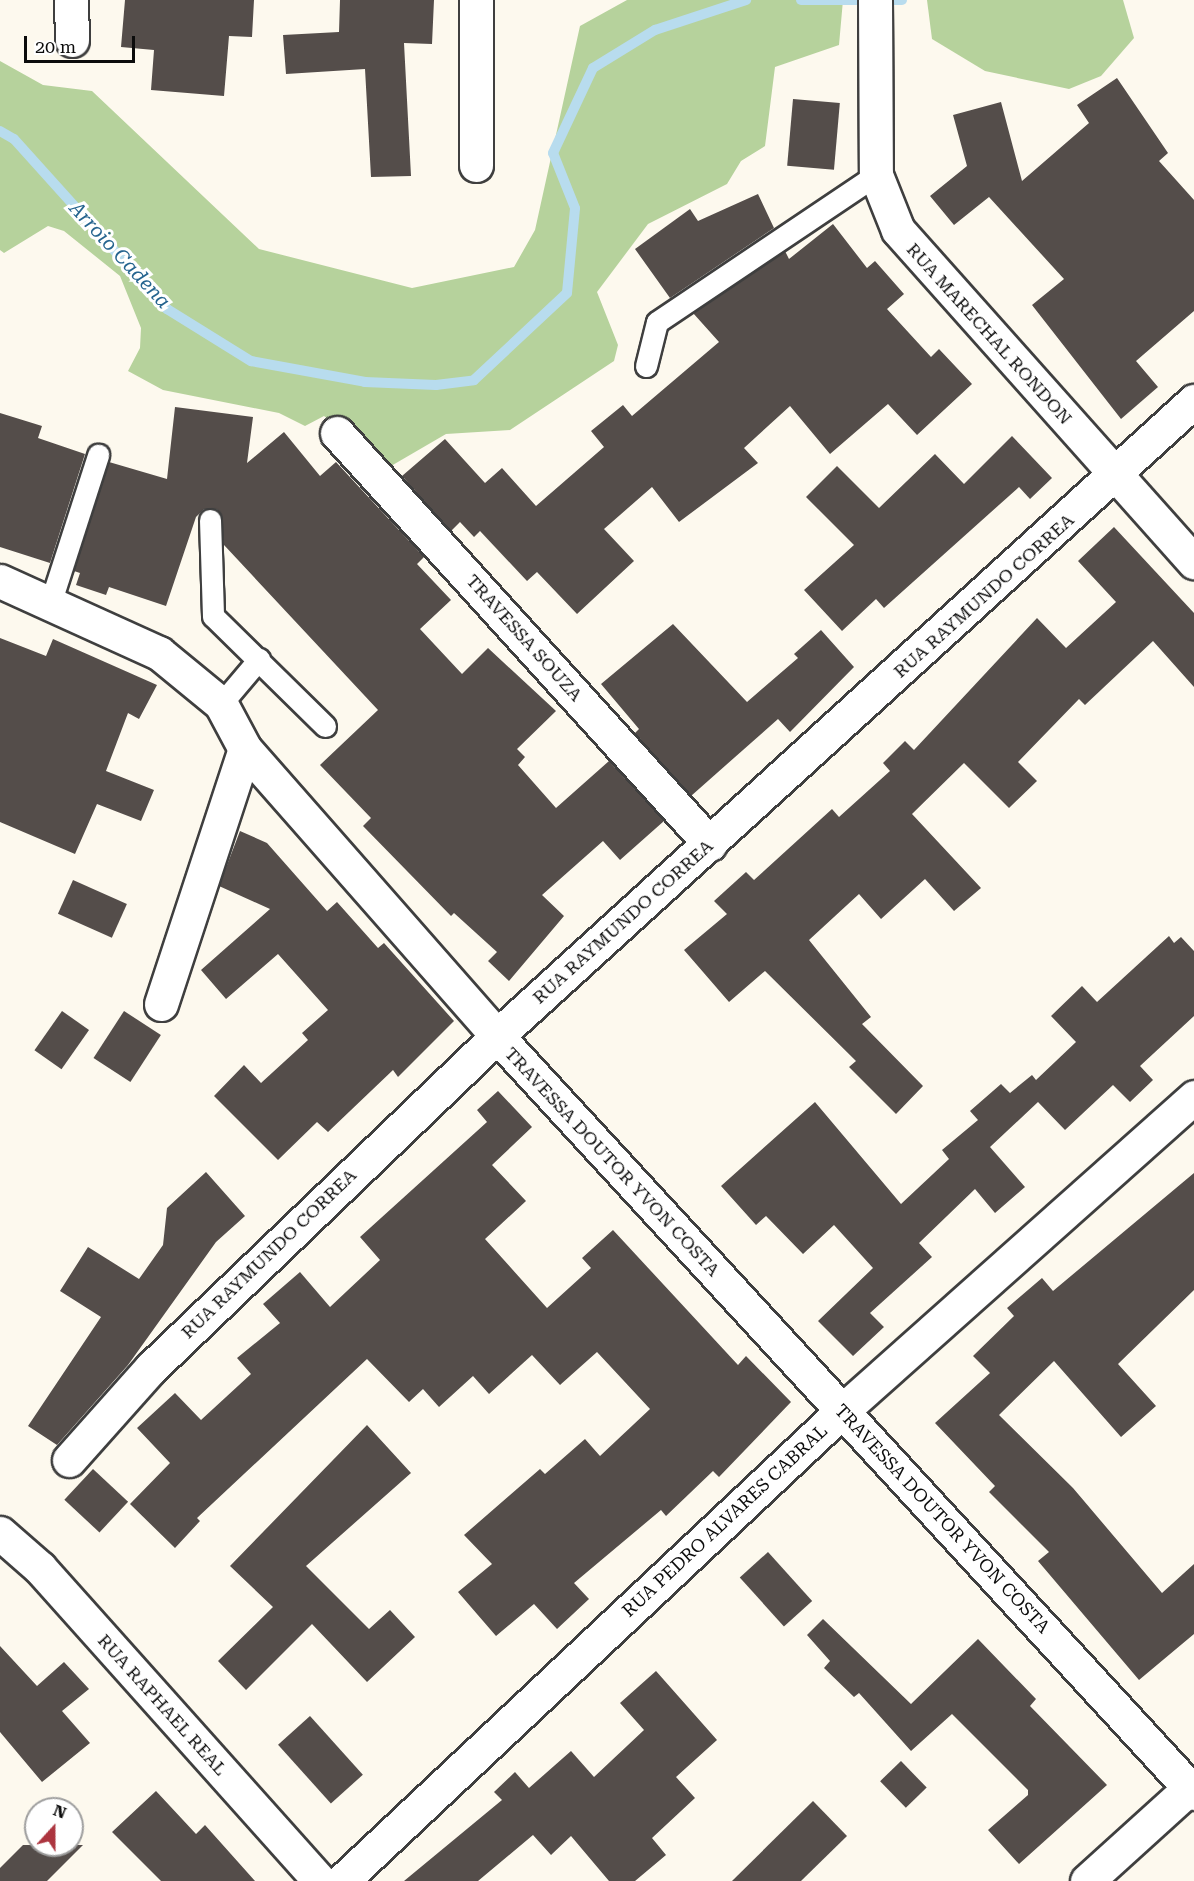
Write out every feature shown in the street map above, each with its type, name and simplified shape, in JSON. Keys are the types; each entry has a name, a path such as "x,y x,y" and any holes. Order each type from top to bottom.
{"street":[{"path":"72,0 72,40"},
{"path":"476,0 476,165"},
{"name":"RUA MARECHAL RONDON","path":"875,0 873,65 876,175 897,230 1194,562"},
{"name":"RUA RAYMUNDO CORREA","path":"69,1460 151,1368 496,1036 1116,477 1194,401"},
{"name":"TRAVESSA SOUZA","path":"337,433 711,844"},
{"name":"TRAVESSA DOUTOR YVON COSTA","path":"0,581 159,653 221,704 245,749 496,1036 1193,1788"},
{"path":"161,1004 245,749"},
{"name":"RUA PEDRO ALVARES CABRAL","path":"342,1881 842,1411 1194,1097"},
{"name":"RUA RAPHAEL REAL","path":"0,1533 40,1568 320,1881"},
{"path":"1087,1881 1193,1788"}],"lane":[{"path":"646,366 657,322 876,175"},
{"path":"50,604 98,455"},
{"path":"210,520 213,616 325,726"},
{"path":"221,704 259,659"}],"green space":[{"path":"627,0 843,0 839,45 775,67 765,146 741,161 727,184 648,224 597,292 618,345 614,361 510,430 446,434 391,466 324,416 305,426 279,413 163,390 128,371 140,348 141,328 120,276 64,231 48,226 4,253 0,250 0,61 43,85 92,91 259,249 412,288 514,267 535,230 580,26"},
{"path":"927,0 1123,0 1134,38 1101,76 1069,89 985,71 932,39"}],"building":[{"path":"125,0 254,0 252,37 229,36 224,96 151,90 154,50 121,47"},
{"path":"340,0 434,0 432,44 404,43 411,176 371,177 365,69 286,74 283,35 339,32"},
{"path":"1117,78 1168,153 1159,161 1194,200 1194,311 1136,361 1158,387 1121,419 1032,305 1064,279 989,197 954,225 930,196 967,166 953,115 1001,102 1022,181 1089,123 1077,105"},
{"path":"793,99 840,103 834,170 787,166"},
{"path":"758,194 774,228 670,298 635,249 690,209 698,221"},
{"path":"833,224 867,268 875,261 904,294 887,309 931,357 939,349 972,384 917,435 888,404 830,454 790,406 744,448 758,463 679,522 652,487 604,529 634,561 577,614 537,572 527,581 480,531 474,537 460,522 451,531 402,476 445,439 485,483 502,468 536,506 604,447 591,431 623,405 632,416 719,342 693,313 785,251 789,259"},
{"path":"175,407 253,417 247,463 284,432 320,476 336,462 424,557 417,564 451,600 420,629 462,674 488,648 556,711 517,749 525,757 518,765 556,808 609,761 664,821 620,860 603,841 542,895 564,916 509,981 488,961 497,952 454,913 451,916 363,826 371,818 320,765 378,710 224,545 217,509 204,509 196,517 166,606 109,587 106,595 76,585 80,573 74,571 109,462 167,479"},
{"path":"0,413 42,426 38,438 85,454 50,563 0,547"},
{"path":"1012,436 1052,478 1030,499 1019,487 884,608 876,599 842,631 804,590 854,545 806,497 837,466 879,508 935,454 964,484"},
{"path":"1114,527 1194,613 1194,687 1153,641 1085,705 1079,699 1018,762 1037,781 1009,808 964,763 912,814 981,888 954,911 925,879 881,919 859,894 809,940 871,1017 862,1024 923,1086 896,1114 849,1067 856,1061 765,971 729,1002 684,950 727,914 714,901 746,872 754,880 832,809 839,817 890,771 883,763 905,741 914,750 1037,618 1066,648 1116,602 1078,561"},
{"path":"673,624 747,702 798,658 794,654 821,630 854,667 790,732 778,719 691,796 635,733 639,729 601,684"},
{"path":"0,638 46,656 53,639 157,685 139,719 128,713 106,771 154,790 141,821 97,804 75,854 0,822"},
{"path":"240,831 267,843 327,911 337,902 378,948 384,943 454,1021 398,1077 393,1070 328,1132 317,1122 278,1160 214,1096 244,1065 261,1083 308,1040 302,1033 328,1010 278,954 226,999 201,970 270,909 219,886"},
{"path":"73,880 127,904 112,938 58,914"},
{"path":"1169,936 1174,943 1181,937 1194,951 1194,1016 1140,1066 1153,1080 1130,1102 1113,1085 1065,1130 1038,1102 990,1147 1025,1187 995,1213 975,1189 919,1243 932,1257 870,1313 884,1327 853,1356 818,1321 873,1268 834,1225 803,1254 766,1216 756,1225 721,1186 815,1102 901,1204 949,1159 942,1150 978,1120 970,1111 1001,1084 1010,1093 1032,1075 1036,1080 1076,1042 1051,1016 1082,986 1097,1002"},
{"path":"62,1011 89,1030 62,1069 34,1050"},
{"path":"124,1011 161,1035 130,1082 94,1058"},
{"path":"498,1091 532,1127 492,1165 526,1201 485,1239 547,1308 591,1268 582,1258 613,1230 738,1365 746,1356 791,1402 719,1477 713,1471 666,1516 661,1510 574,1583 589,1599 557,1629 534,1604 496,1636 458,1592 492,1564 464,1535 540,1469 545,1474 585,1439 600,1456 650,1409 597,1352 560,1385 532,1355 489,1394 473,1376 439,1407 423,1389 409,1402 367,1359 197,1518 200,1521 175,1548 130,1504 170,1463 137,1428 175,1393 201,1420 251,1374 237,1358 280,1323 263,1304 300,1272 330,1307 380,1260 360,1237 487,1122 477,1110"},
{"path":"206,1172 245,1216 216,1242 128,1365 57,1445 28,1426 101,1317 60,1291 88,1247 139,1279 163,1245 167,1208"},
{"path":"1194,1173 1194,1290 1118,1364 1156,1406 1121,1437 1054,1361 999,1415 1073,1488 1162,1593 1194,1564 1194,1634 1139,1680 1038,1561 1049,1552 989,1492 995,1486 935,1423 990,1373 973,1356 1014,1316 1007,1308 1042,1278 1053,1291"},
{"path":"367,1425 411,1473 306,1566 369,1629 390,1610 415,1637 367,1682 312,1624 246,1690 218,1661 273,1607 230,1566"},
{"path":"93,1469 128,1502 99,1532 64,1500"},
{"path":"768,1552 812,1601 784,1626 740,1577"},
{"path":"823,1619 911,1704 978,1639 1036,1699 1030,1706 1107,1785 1019,1864 988,1830 1028,1795 1028,1790 952,1714 911,1751 859,1693 854,1697 824,1668 830,1661 807,1635"},
{"path":"0,1646 37,1686 64,1662 89,1689 62,1711 90,1743 42,1782 0,1732"},
{"path":"656,1671 717,1740 676,1777 695,1798 652,1838 666,1855 635,1881 609,1881 571,1836 551,1855 533,1835 478,1881 404,1881 502,1800 494,1792 515,1772 529,1788 571,1751 594,1777 644,1730 620,1703"},
{"path":"310,1716 363,1775 331,1803 278,1745"},
{"path":"901,1761 927,1788 906,1808 880,1781"},
{"path":"156,1791 196,1834 205,1825 255,1881 161,1881 112,1832"},
{"path":"813,1801 847,1836 801,1881 732,1881"},
{"path":"23,1845 24,1857 71,1857 47,1881 0,1881 0,1868"}],"waterway":[{"name":"Arroio Cadena","path":"0,131 14,139 167,309 251,361 365,382 436,385 474,380 567,293 575,208 553,153 593,68 655,30 746,0"},
{"name":"Arroio Cadena","path":"801,0 902,0"}]}
